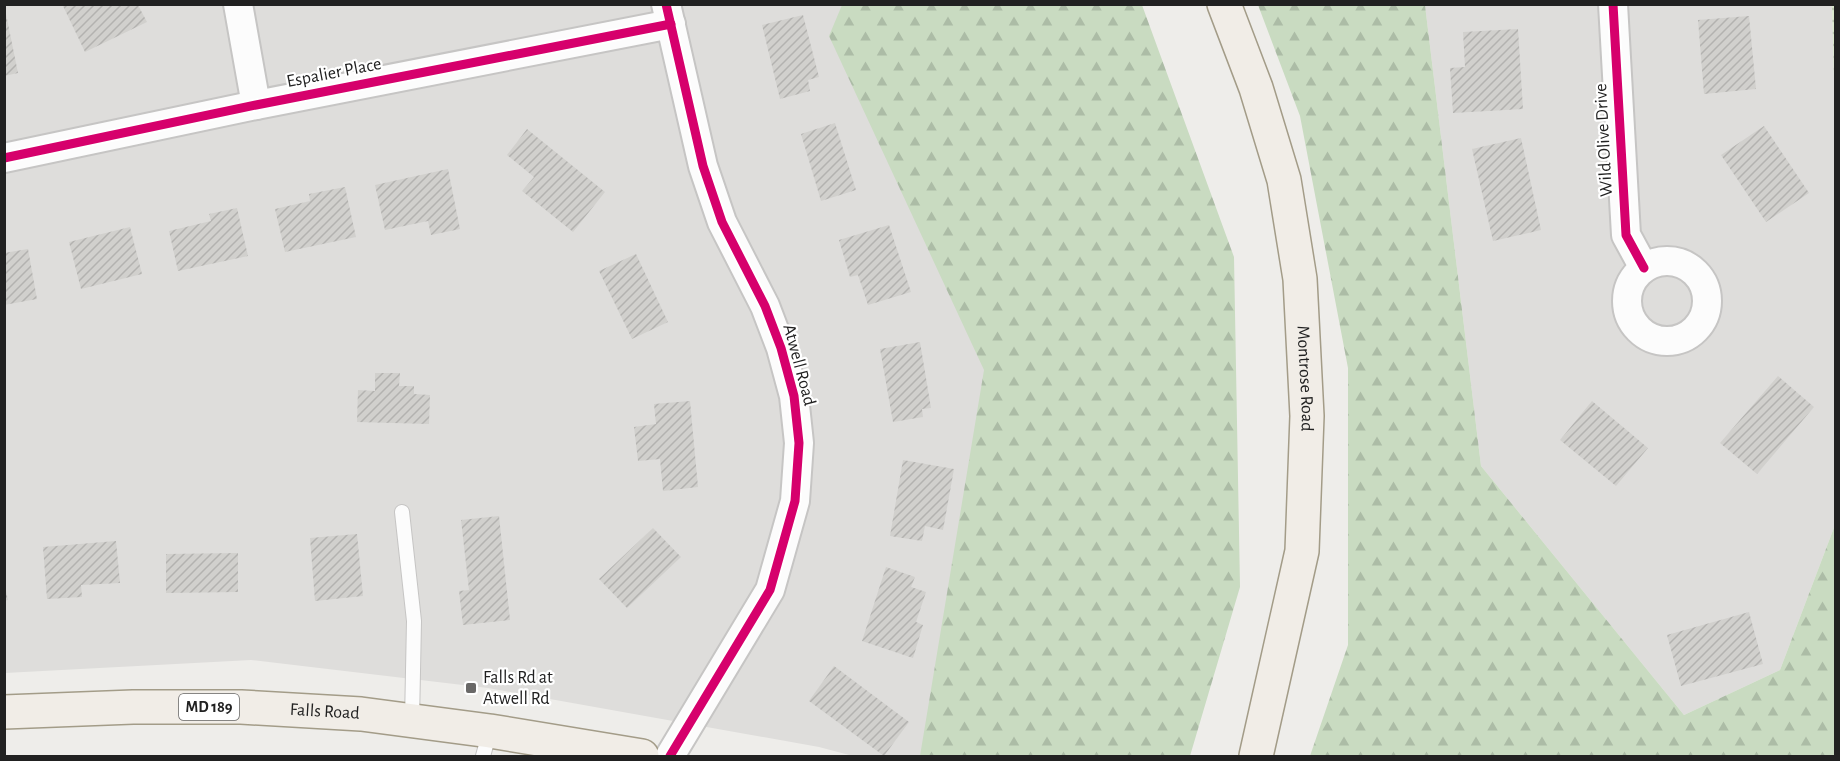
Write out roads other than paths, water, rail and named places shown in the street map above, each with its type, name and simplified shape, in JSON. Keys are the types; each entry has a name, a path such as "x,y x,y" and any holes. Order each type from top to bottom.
{"main road":[{"name":"Montrose Road","path":"1224,4 1256,88 1284,180 1300,279 1307,416 1302,551 1256,756"},
{"name":"Falls Road","path":"4,712 133,707 241,707 361,714 412,721 487,744 642,756"}],"street":[{"path":"238,4 256,105"},
{"name":"Wild Olive Drive","path":"1613,4 1626,235 1644,268"},
{"name":"Espalier Place","path":"4,158 669,14"},
{"name":"Atwell Road","path":"669,14 703,166 722,222 765,306 781,348 794,396 799,443 795,501 770,590 670,756"}],"lane":[{"path":"402,512 414,621 412,721"}],"place":[{"name":"Falls Rd at Atwell Rd","path":"471,688"}]}
